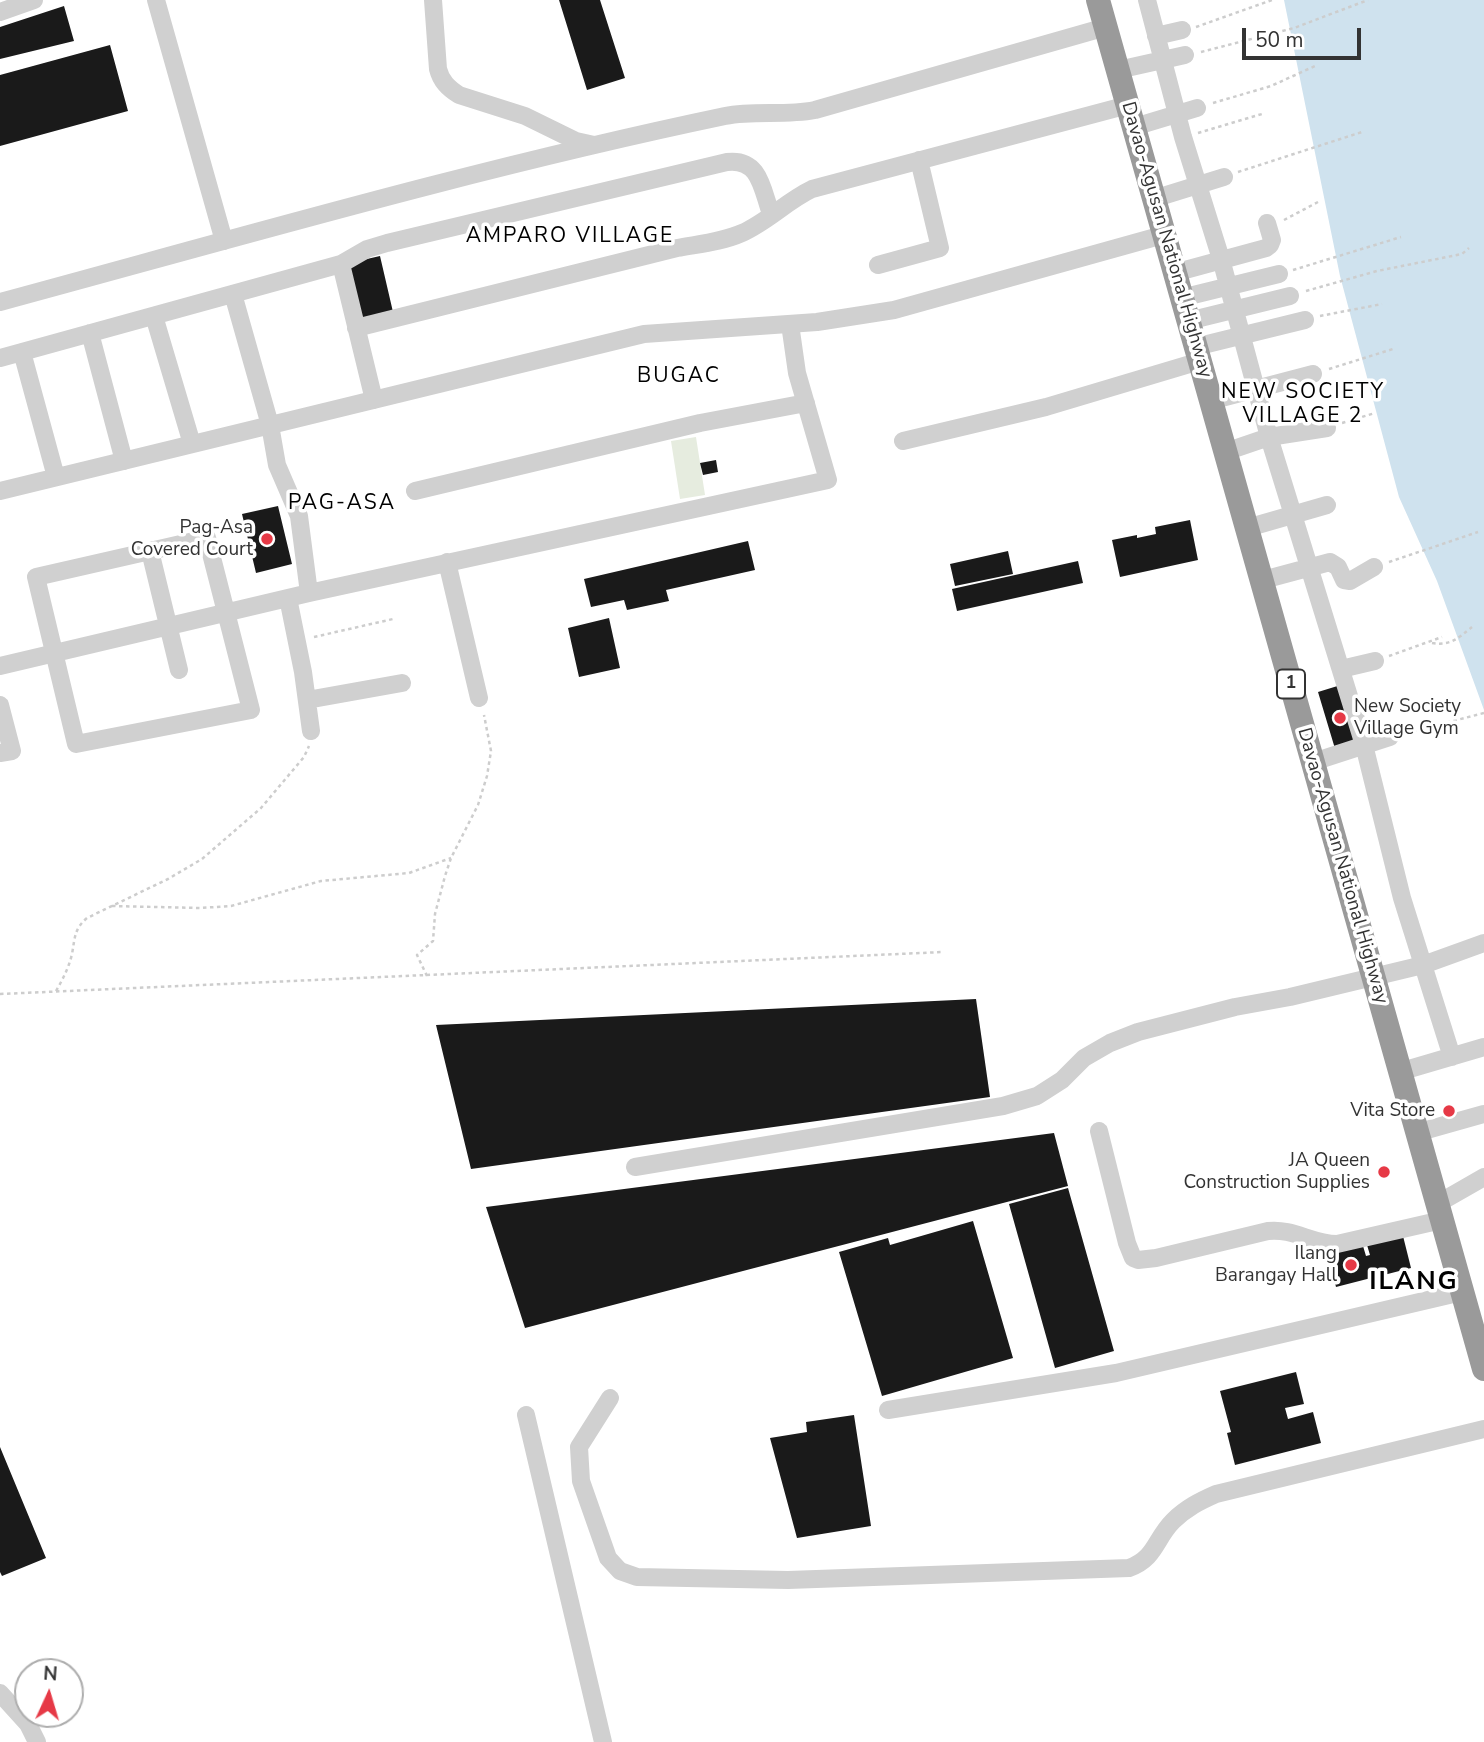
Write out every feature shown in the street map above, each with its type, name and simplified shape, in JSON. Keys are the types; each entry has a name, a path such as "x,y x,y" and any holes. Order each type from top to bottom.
{"highway":[{"name":"Davao-Agusan National Highway","path":"1098,0 1484,1368"}],"street":[{"path":"0,12 34,0"},
{"path":"156,0 224,241"},
{"path":"433,0 438,69 440,78 451,90 470,99 542,122 576,141 594,145"},
{"path":"1147,0 1161,59 1221,259 1269,437 1364,745 1402,898 1452,1057"},
{"path":"0,302 594,145 742,113 785,114 814,110 1106,27"},
{"path":"1156,36 1182,30"},
{"path":"1118,69 1185,55"},
{"path":"356,328 723,239 742,233 812,189 919,160 1131,116 1177,113 1197,108"},
{"path":"0,358 341,264 367,249 417,235 727,162 738,160 754,169 771,214"},
{"path":"878,265 940,248 919,160"},
{"path":"1153,199 1224,177"},
{"path":"1174,272 1270,245 1272,240 1267,223"},
{"path":"0,491 644,334 856,318 894,310 1163,235"},
{"path":"341,264 374,400"},
{"path":"1184,309 1228,287 1279,274"},
{"path":"233,294 270,425 277,465 299,516 309,593"},
{"path":"1184,309 1234,309 1290,296"},
{"path":"154,316 192,444"},
{"path":"903,441 1046,407 1197,354 1241,335 1305,320"},
{"path":"0,666 288,597 828,480 794,358 790,324"},
{"path":"90,333 124,461"},
{"path":"22,352 56,477"},
{"path":"1210,401 1313,374"},
{"path":"415,491 676,428 806,403"},
{"path":"1225,452 1269,437 1327,428"},
{"path":"1247,528 1326,505"},
{"path":"207,538 251,710 76,744 36,577 150,551 207,538"},
{"path":"150,551 179,670"},
{"path":"447,562 479,698"},
{"path":"1263,580 1307,566 1335,563 1347,581 1374,567"},
{"path":"288,597 311,731"},
{"path":"1341,669 1375,661"},
{"path":"307,700 402,683"},
{"path":"0,705 12,751 0,753"},
{"path":"1313,762 1390,737"},
{"path":"635,1167 1003,1106 1037,1096 1062,1080 1084,1058 1110,1042 1138,1032 1182,1019 1290,997 1423,965 1484,943"},
{"path":"1399,1072 1484,1047"},
{"path":"1416,1133 1484,1114"},
{"path":"1099,1131 1127,1243 1133,1258 1138,1260 1268,1231 1284,1230 1326,1244 1337,1244 1439,1212 1484,1177"},
{"path":"888,1410 1116,1373 1462,1292"},
{"path":"610,1398 579,1447 581,1481 608,1558 620,1571 637,1577 788,1580 1129,1568 1142,1564 1171,1523 1189,1506 1216,1494 1484,1429"},
{"path":"526,1415 603,1742"},
{"path":"0,1693 28,1724 37,1742"}],"path":[{"path":"1182,30 1208,24 1272,0"},
{"path":"1185,55 1294,28 1368,0"},
{"path":"1197,108 1271,86 1315,66"},
{"path":"1189,136 1262,114"},
{"path":"1224,177 1362,132"},
{"path":"1267,223 1290,218 1318,202"},
{"path":"1279,274 1401,237"},
{"path":"1290,296 1377,271 1462,254 1469,248"},
{"path":"1305,320 1382,304"},
{"path":"1313,374 1393,349"},
{"path":"1327,428 1375,413"},
{"path":"1374,567 1478,532"},
{"path":"297,641 393,619"},
{"path":"1431,643 1452,643 1472,627"},
{"path":"1375,661 1442,637"},
{"path":"427,976 417,955 435,938 435,914 452,858 478,805 487,776 491,751 479,698"},
{"path":"1390,737 1484,713"},
{"path":"57,991 68,967 79,925 87,918 168,879 202,859 229,838 261,808 304,757 311,731"},
{"path":"111,906 231,906 321,881 409,873 452,858"},
{"path":"0,994 943,952"}],"shaded area":[{"path":"696,437 705,495 680,499 671,441"}],"water":[{"path":"1284,0 1484,0 1484,710 1437,581 1399,497 1340,276"}],"building":[{"path":"559,0 600,0 625,78 587,90"},
{"path":"64,6 74,41 0,59 0,27"},
{"path":"110,45 128,111 0,146 0,75"},
{"path":"380,256 393,312 358,320 345,264"},
{"path":"716,460 718,472 703,475 700,463"},
{"name":"Pag-Asa Covered Court","path":"278,506 292,564 256,573 242,514"},
{"path":"1190,520 1198,560 1120,577 1112,540 1156,534 1155,527"},
{"path":"748,541 755,570 666,590 669,601 627,610 624,600 591,607 584,579"},
{"path":"1008,551 1013,574 955,586 950,564"},
{"path":"1078,561 1083,583 957,611 952,589"},
{"path":"609,618 620,668 579,677 568,628"},
{"name":"New Society Village Gym","path":"1344,684 1362,744 1336,752 1318,692"},
{"path":"976,999 990,1097 471,1169 436,1025"},
{"path":"1054,1133 1068,1186 525,1328 486,1207"},
{"path":"1068,1188 1114,1351 1055,1368 1009,1204"},
{"path":"973,1221 1013,1358 882,1396 839,1252 888,1238 890,1245"},
{"path":"1403,1236 1411,1268 1376,1277 1373,1268 1369,1269 1371,1278 1336,1287 1328,1255 1363,1246 1366,1256 1370,1255 1367,1245"},
{"path":"1296,1372 1304,1404 1285,1408 1288,1419 1313,1412 1321,1443 1235,1465 1227,1433 1231,1432 1220,1391"},
{"path":"854,1415 871,1526 797,1538 770,1438 807,1432 806,1422"},
{"path":"0,1447 46,1558 2,1576 0,1572"}],"place":[{"name":"Pag-Asa Covered Court","path":"267,539"},
{"name":"New Society Village Gym","path":"1340,718"},
{"name":"Vita Store","path":"1449,1111"},
{"name":"JA Queen Construction Supplies","path":"1384,1172"},
{"name":"Ilang Barangay Hall","path":"1351,1265"}],"district":[{"name":"AMPARO VILLAGE","path":"570,237"},
{"name":"BUGAC","path":"679,377"},
{"name":"NEW SOCIETY VILLAGE 2","path":"1303,405"},
{"name":"PAG-ASA","path":"342,504"},
{"name":"ILANG","path":"1414,1283"}]}
